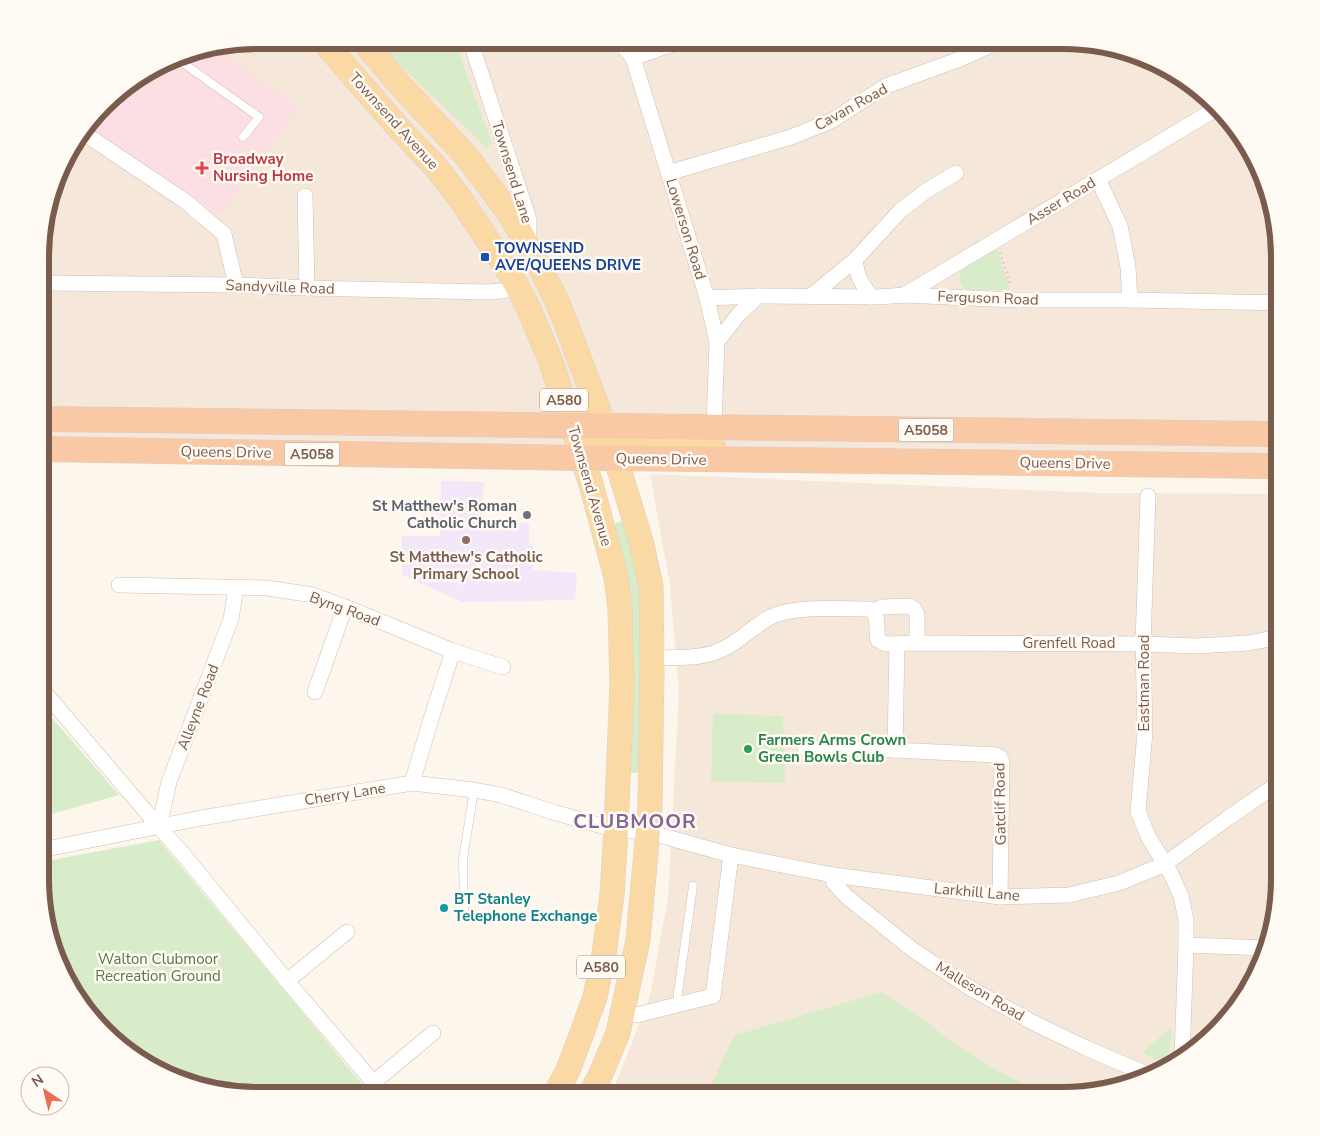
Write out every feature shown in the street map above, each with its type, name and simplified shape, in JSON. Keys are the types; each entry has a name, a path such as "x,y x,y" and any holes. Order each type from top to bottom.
{"highway":[{"name":"Queens Drive","path":"49,419 572,426 611,442 842,461 1271,466"},
{"name":"Queens Drive","path":"49,449 582,458 611,442 714,426 1271,434"}],"main road":[{"name":"Townsend Avenue","path":"330,49 435,166 460,197 511,274 529,309 551,362 593,492 616,577 620,609 622,684 616,830"},
{"name":"Townsend Avenue","path":"370,49 400,85 468,158 509,214 555,297 611,442 641,542 651,586 652,658 648,832"},
{"name":"A580","path":"559,1087 568,1070 595,997 604,954 612,895 616,830"},
{"name":"A580","path":"594,1087 618,1034 638,940 648,832"}],"street":[{"name":"Townsend Lane","path":"473,49 529,219 529,231 525,242"},
{"name":"Lowerson Road","path":"626,49 634,58 707,298 717,342 714,426"},
{"path":"634,58 659,49"},
{"name":"Cavan Road","path":"668,173 799,134 831,121 886,86 983,49"},
{"name":"Asser Road","path":"904,295 1211,111"},
{"path":"88,136 185,201 224,234 236,285"},
{"path":"811,296 855,260 900,211 926,191 956,173"},
{"path":"1098,179 1120,226 1128,267 1130,300"},
{"path":"305,196 307,288"},
{"path":"855,260 860,281 871,297"},
{"path":"949,268 947,280 956,298"},
{"name":"Sandyville Road","path":"49,282 487,292 517,287"},
{"name":"Ferguson Road","path":"707,298 904,295 1015,300 1271,303"},
{"path":"717,342 734,319 758,296"},
{"name":"Eastman Road","path":"1148,496 1144,644 1145,732 1138,812 1181,896 1186,920 1182,1050"},
{"name":"Byng Road","path":"118,585 267,588 313,595 345,606 453,651 503,667"},
{"name":"Alleyne Road","path":"159,827 169,782 231,619 236,588"},
{"path":"315,692 345,606"},
{"path":"652,658 697,656 717,652 740,639 766,619 790,611 803,610 869,609 873,611 882,607 909,606 917,614 918,643"},
{"name":"Grenfell Road","path":"873,611 877,617 878,640 885,644 1144,644 1197,646 1248,643 1271,639"},
{"path":"895,750 897,644"},
{"path":"412,783 453,651"},
{"path":"49,697 378,1087"},
{"name":"Gatclif Road","path":"804,748 895,750 996,755 1000,757 1002,762 1000,897"},
{"name":"Cherry Lane","path":"49,848 201,818 412,783 501,795 616,830 648,832"},
{"name":"Larkhill Lane","path":"648,832 731,855 833,875 1000,897 1069,895 1119,883 1165,864 1271,788"},
{"path":"622,1013 637,1015 713,996 731,855"},
{"name":"Malleson Road","path":"833,875 834,883 848,897 913,950 970,988 1034,1023 1141,1072"},
{"path":"287,981 347,932"},
{"path":"1186,945 1259,948"},
{"path":"374,1082 433,1033"}],"lane":[{"path":"183,63 259,117 244,137"},
{"path":"464,911 463,859 474,790"},
{"path":"677,1005 693,886"}],"path":[{"path":"996,240 1015,300"}],"shaded area":[{"path":"243,49 1077,49 1104,53 1130,60 1155,70 1179,84 1200,100 1220,120 1236,141 1255,177 1264,203 1271,243 1271,465 49,449 49,243 53,216 60,190 70,165 92,130 120,100 141,84 165,70 190,60 216,53"},
{"name":"Broadway Nursing Home","path":"221,52 299,107 223,211 215,214 93,129 120,100 141,84 177,65"},
{"path":"650,474 1102,493 1271,494 1271,893 1267,920 1260,946 1250,971 1228,1006 1200,1036 1179,1052 1155,1066 1117,1080 1077,1087 615,1087 650,996 668,898 679,692 670,585"},
{"name":"St Matthew's Catholic Primary School","path":"441,481 484,482 482,516 497,524 529,523 529,544 533,545 533,570 577,573 575,600 462,602 402,575 402,536 440,536"}],"green space":[{"path":"383,49 457,49 492,143 487,148"},
{"path":"997,249 1010,290 969,290 963,287 960,279 963,269"},
{"path":"626,519 642,585 642,773 627,773 612,525"},
{"path":"49,714 119,795 49,815"},
{"name":"Farmers Arms Crown Green Bowls Club","path":"713,714 783,716 785,783 711,781"},
{"name":"Walton Clubmoor Recreation Ground","path":"159,840 365,1087 243,1087 216,1083 177,1071 141,1052 120,1036 100,1016 84,995 70,971 60,946 53,920 49,893 49,861"},
{"path":"882,992 961,1048 1000,1072 1029,1087 711,1087 735,1035"},
{"path":"1169,1029 1172,1029 1171,1043 1169,1051 1164,1058 1160,1061 1142,1053"}],"place":[{"name":"Broadway Nursing Home","path":"202,168"},
{"name":"TOWNSEND AVE/QUEENS DRIVE","path":"485,257"},
{"name":"St Matthew's Roman Catholic Church","path":"527,515"},
{"name":"St Matthew's Catholic Primary School","path":"466,540"},
{"name":"Farmers Arms Crown Green Bowls Club","path":"748,749"},
{"name":"BT Stanley Telephone Exchange","path":"444,908"}],"district":[{"name":"CLUBMOOR","path":"635,821"}]}
